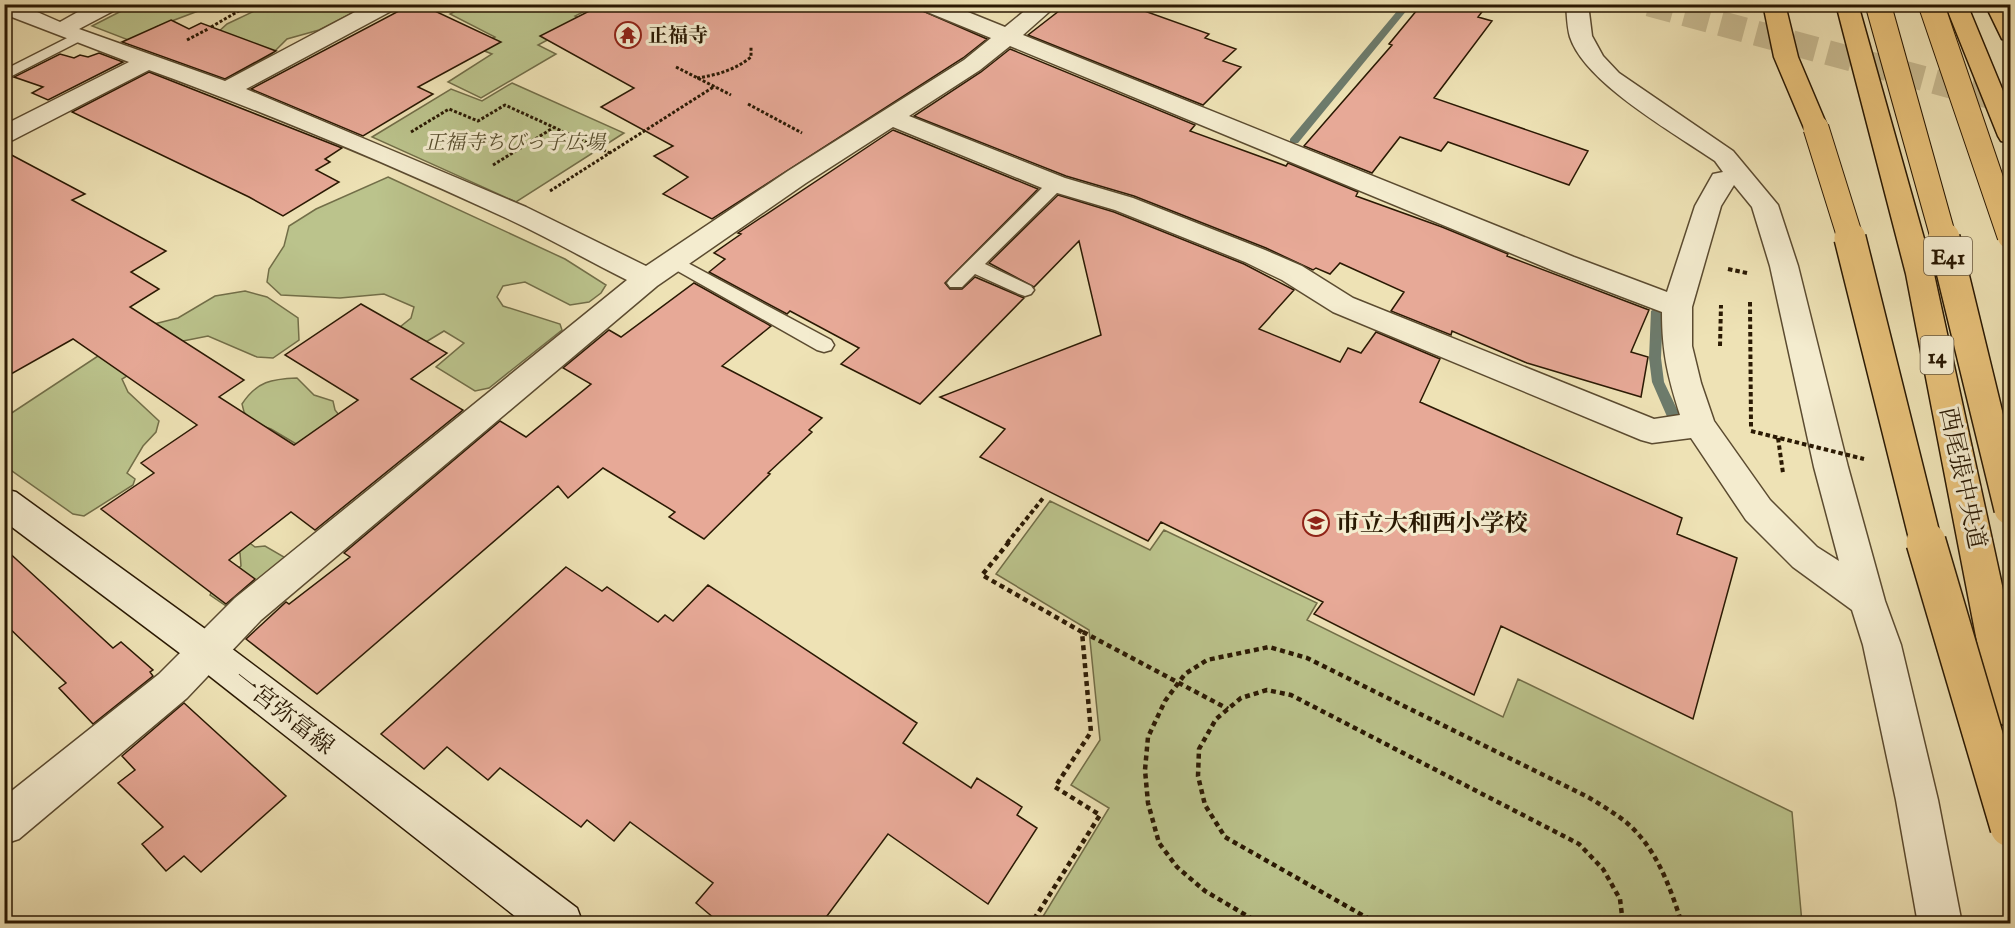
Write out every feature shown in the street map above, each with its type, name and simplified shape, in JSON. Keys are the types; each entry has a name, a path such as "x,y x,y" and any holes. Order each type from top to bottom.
{"main road":[{"path":"1774,4 1786,57 1816,128 1849,233 1922,529 2010,827"},
{"name":"西尾張中央道","path":"1847,4 1920,274 2010,709"},
{"name":"E41","path":"1878,4 1937,209 2010,509"},
{"path":"1931,4 2010,236"},
{"path":"1956,4 2010,136"},
{"path":"1996,4 2010,34"}],"street":[{"path":"70,33 109,4"},
{"path":"227,90 387,4"},
{"path":"928,4 1677,307"},
{"path":"4,824 173,686 248,609 647,279 972,65 1047,4"},
{"path":"1576,5 1581,36 1599,66 1611,78 1724,156 1765,205 1784,266 1831,467 1885,656 1917,800 1940,924"},
{"path":"4,6 70,33 227,90 517,213 647,279"},
{"path":"4,135 150,61"},
{"path":"891,117 1056,184 1124,204 1255,256 1292,273 1343,304 1652,431 1699,424"},
{"path":"1740,176 1722,180 1708,206 1677,307 1677,346 1685,384 1699,424 1758,510 1805,557 1868,601"},
{"name":"一宮弥富線","path":"4,502 206,651 561,924"}],"lane":[{"path":"4,76 70,33"},
{"path":"956,283 1056,184"},
{"path":"673,261 824,345"},
{"path":"973,266 1025,290"}],"path":[{"path":"212,27 251,4"},
{"path":"697,78 716,75 744,63 751,57 751,47"},
{"path":"676,67 731,95"},
{"path":"517,213 715,86"},
{"path":"748,104 837,152"},
{"path":"420,137 411,132 449,110 478,121 506,105 610,153"},
{"path":"488,169 554,128"},
{"path":"1722,268 1750,274"},
{"path":"1750,296 1751,431"},
{"path":"1720,357 1721,302"},
{"path":"1044,497 982,575 1082,632 1228,709"},
{"path":"1031,924 1100,815 1055,787 1091,732 1082,632"},
{"path":"1261,924 1205,891 1177,867 1159,843 1148,803 1145,770 1148,737 1165,701 1185,674 1207,660 1269,647 1307,658 1588,797 1628,823 1645,844 1670,884 1683,924"},
{"path":"1378,924 1225,837 1205,805 1198,776 1199,749 1216,719 1241,698 1267,690 1291,695 1579,844 1603,869 1620,899 1623,924"}],"green space":[{"path":"133,5 214,5 156,27 136,43 92,26"},
{"path":"267,5 368,5 319,30 287,39 271,55 240,72 227,75 216,34 227,24"},
{"path":"467,5 597,5 575,16 583,21 538,45 556,54 481,98 448,82 492,54 477,48 495,37 450,14"},
{"name":"正福寺ちびっ子広場","path":"512,83 624,133 516,202 372,137 451,89 482,101"},
{"path":"388,177 565,259 606,285 601,293 589,302 570,305 525,282 503,286 497,297 503,306 560,324 562,330 489,388 475,391 436,367 464,343 444,331 416,348 395,331 411,318 414,307 384,294 340,298 281,295 267,282 269,269 284,246 289,226 316,209"},
{"path":"245,291 267,297 298,318 299,340 273,358 257,357 208,336 183,341 122,379 128,392 159,421 156,432 143,446 127,473 135,479 133,485 84,516 73,514 5,466 4,418 142,327 178,318 215,296"},
{"path":"297,378 314,395 333,401 335,410 347,425 308,451 271,429 252,422 244,412 242,404 259,386 280,379"},
{"path":"1050,501 1150,550 1164,530 1317,603 1307,620 1503,717 1518,679 1792,812 1802,923 1039,923 1109,808 1071,785 1100,740 1089,630 996,574"},
{"path":"222,522 255,547 265,546 284,557 290,566 233,614 210,595 214,587 241,566 240,553 205,534"}],"building":[{"path":"412,4 420,4 501,42 418,87 433,94 363,136 251,89"},
{"path":"603,4 907,4 987,39 963,58 712,219 663,194 688,177 654,156 673,146 601,107 634,88 540,36"},
{"path":"1068,4 1125,4 1209,34 1205,38 1236,49 1223,61 1241,67 1203,105 1028,35"},
{"path":"1422,4 1488,4 1478,17 1492,21 1434,98 1588,151 1569,185 1448,142 1441,151 1400,137 1372,173 1304,146 1392,45 1389,44"},
{"path":"171,20 189,29 201,23 276,51 225,79 122,42"},
{"path":"1010,49 1195,125 1190,131 1286,166 1288,163 1358,192 1356,196 1442,227 1508,254 1507,256 1649,310 1631,352 1648,357 1641,397 1527,363 1452,331 1451,335 1391,311 1404,292 1340,263 1330,274 1316,268 1313,270 1266,248 1134,196 1066,176 914,116 981,72"},
{"path":"99,53 123,62 48,100 32,93 43,87 14,77 60,54 74,58"},
{"path":"149,72 342,148 325,159 330,162 316,170 339,182 283,216 249,197 72,112"},
{"path":"893,130 1038,189 945,283 950,289 962,289 975,277 1024,298 920,404 841,364 859,348 790,311 787,314 709,272 725,259 714,253 741,234 738,233"},
{"path":"4,151 85,194 72,200 166,251 131,272 159,289 130,307 244,380 219,397 294,445 358,400 285,355 361,304 447,353 411,379 463,410 315,530 291,512 229,560 255,579 226,604 101,509 154,473 141,463 197,425 73,339 4,378"},
{"path":"1058,195 1114,212 1244,264 1294,290 1259,329 1340,362 1348,348 1361,353 1376,332 1440,359 1420,402 1682,518 1677,534 1737,558 1693,719 1501,626 1474,695 1314,614 1323,602 1161,522 1148,541 980,457 1005,429 940,397 1101,335 1079,241 1034,287 989,263"},
{"path":"694,283 771,326 722,366 822,418 809,430 812,432 768,473 770,474 704,539 669,517 675,512 603,468 568,498 558,486 317,694 246,639 286,602 289,604 350,557 344,553 500,421 526,437 591,384 563,368 609,330 621,337"},
{"path":"4,548 113,648 121,642 153,670 150,672 153,676 93,724 59,688 66,683 4,623"},
{"path":"566,567 602,591 607,587 658,622 665,615 673,621 708,585 917,723 903,743 971,788 977,778 1022,807 1017,815 1037,828 988,904 888,834 821,924 721,924 696,903 713,883 630,822 614,841 587,820 581,827 500,768 488,780 447,747 424,769 381,734"},
{"path":"184,703 286,796 201,872 184,856 166,871 142,844 163,827 118,783 135,770 122,756"}],"waterway":[{"path":"1294,141 1408,4"},
{"path":"1657,311 1655,358 1658,382 1679,428"}],"tunnel":[{"path":"1649,4 2010,102"}],"place":[{"name":"正福寺","path":"628,35"},
{"name":"市立大和西小学校","path":"1316,523"}]}
